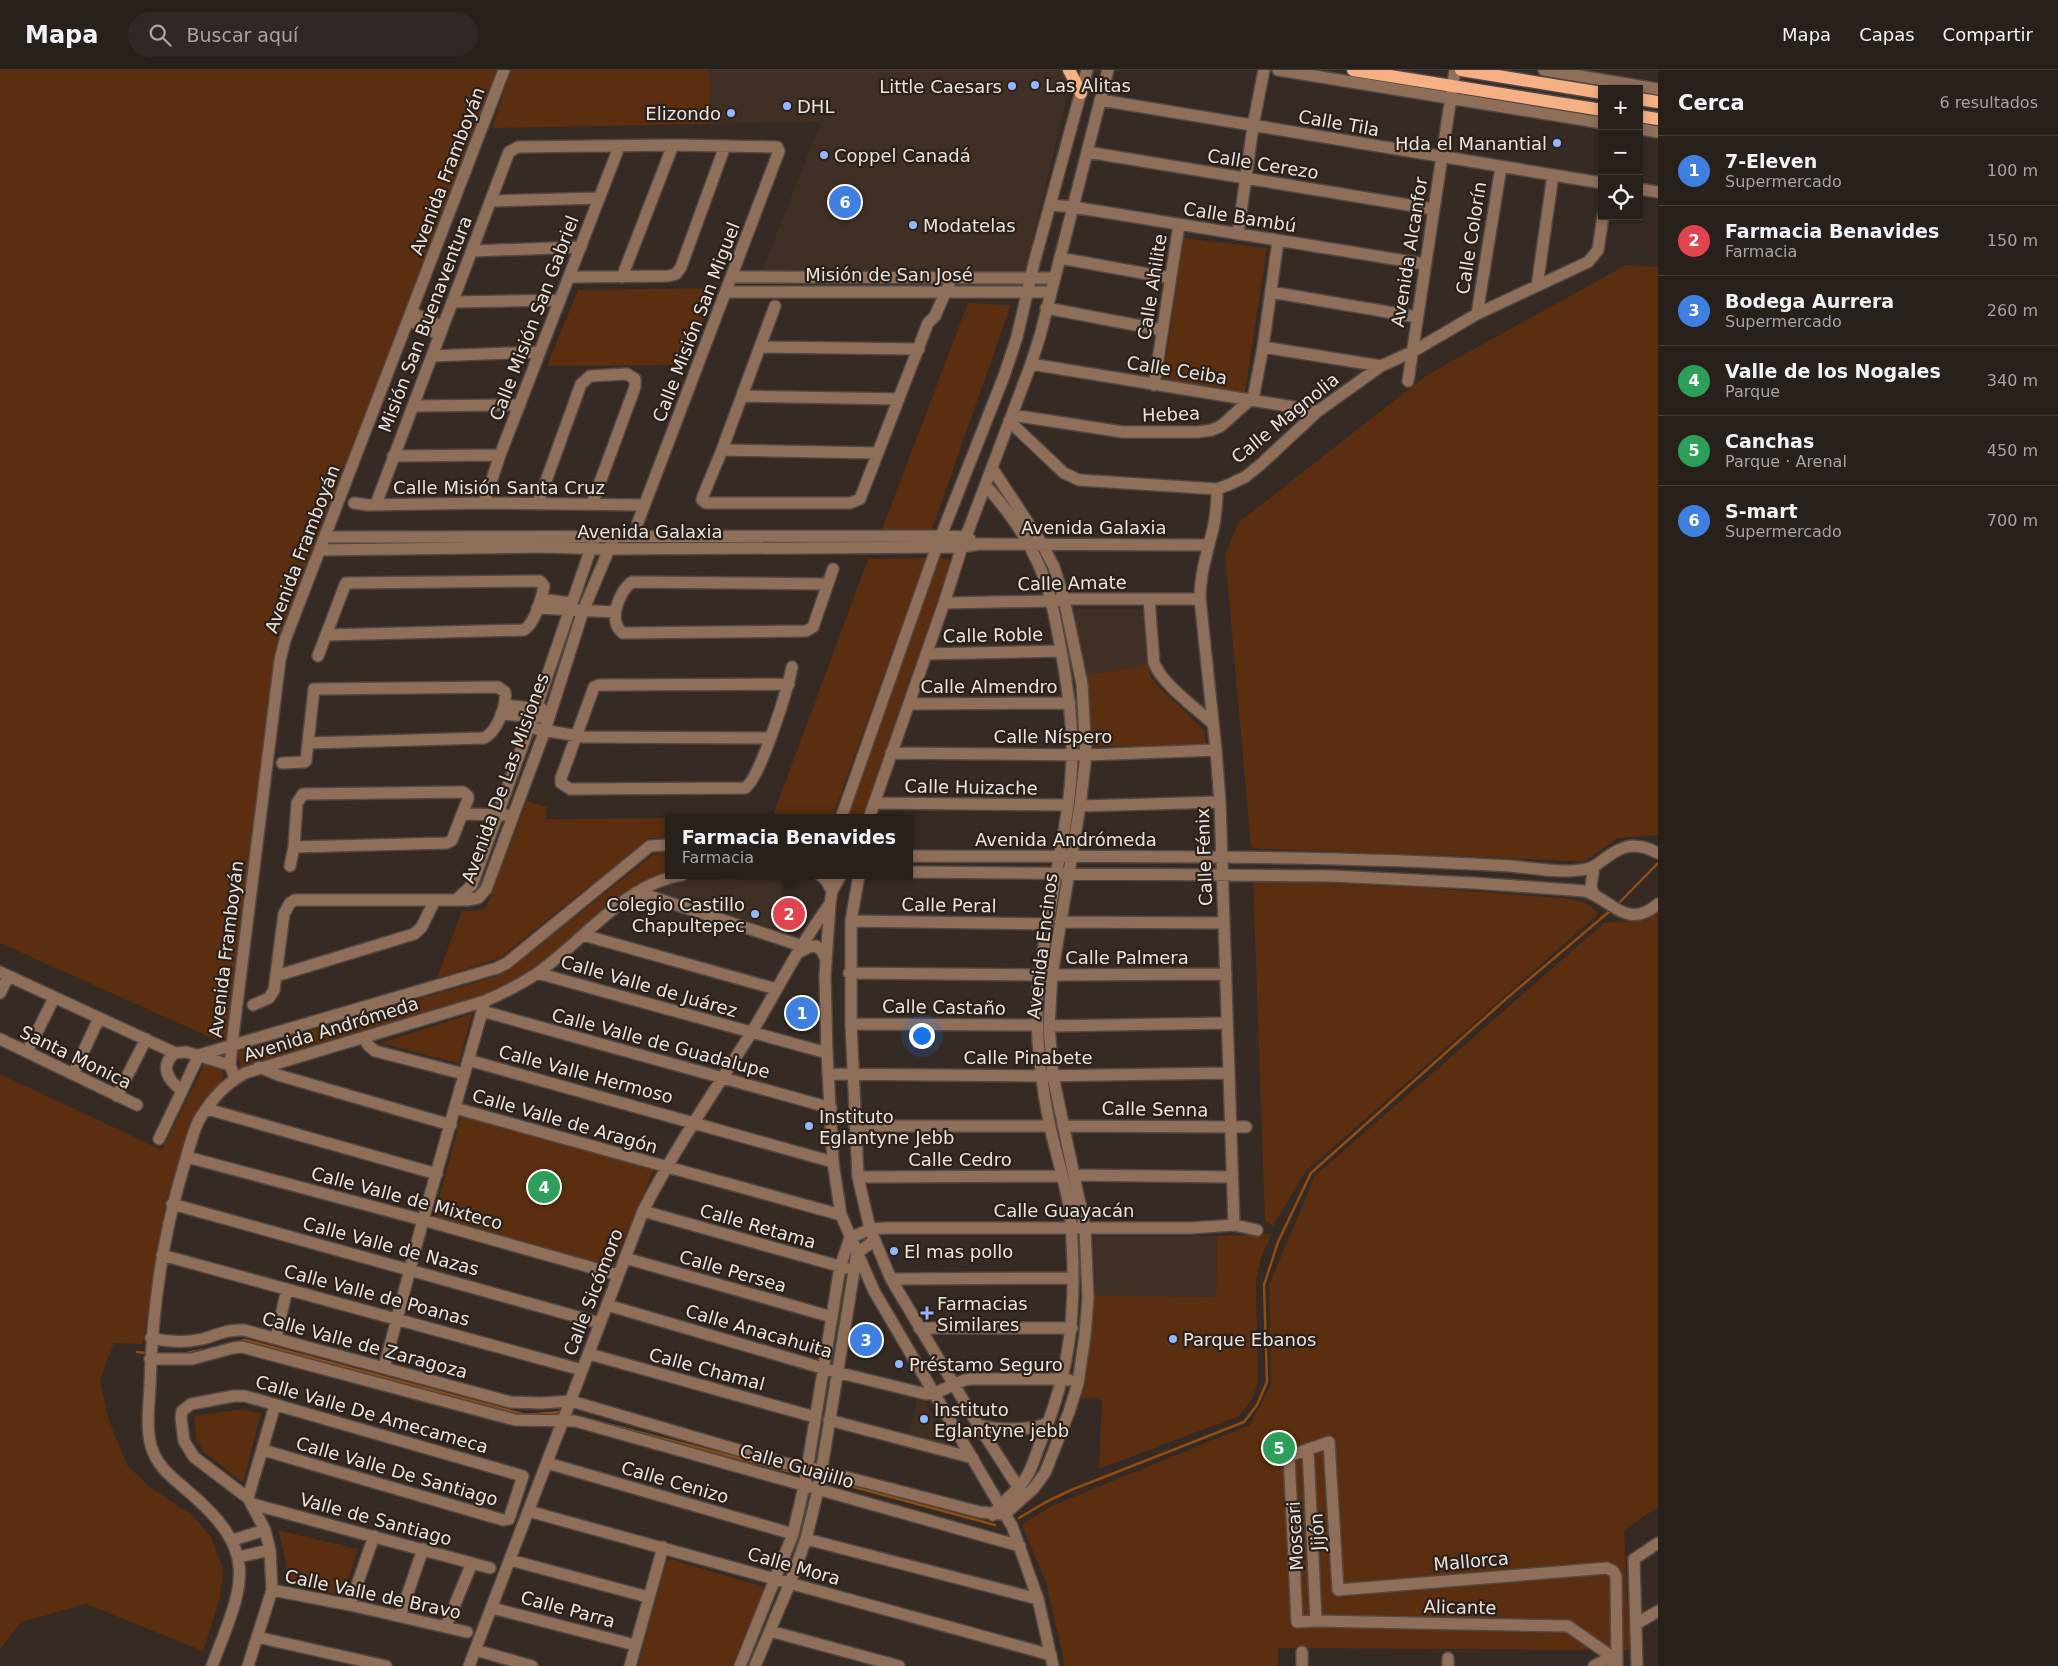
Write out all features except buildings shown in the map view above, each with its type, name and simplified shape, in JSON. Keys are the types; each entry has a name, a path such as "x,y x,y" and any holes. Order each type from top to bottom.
{"main road":[{"path":"1069,70 1081,93"},
{"path":"1353,70 1452,92 1598,110"},
{"path":"1461,70 1598,92"},
{"path":"1643,100 1658,102"},
{"path":"1643,117 1658,119"}],"street":[{"name":"Avenida Framboyán","path":"234,1079 230,1065 232,1044 280,660 285,640 504,70"},
{"path":"870,814 964,542 1038,342 1060,258 1052,242 1050,205 1087,70"},
{"path":"842,814 939,541 1004,376 1017,337 1031,277 1073,207 1108,70"},
{"path":"1238,234 1253,126 1264,70"},
{"path":"1278,70 1452,92 1598,122"},
{"name":"Avenida Alcanfor","path":"1408,381 1455,70"},
{"path":"1544,70 1658,89"},
{"name":"Calle Tila","path":"1100,100 1598,182"},
{"path":"1643,130 1658,132"},
{"path":"622,276 674,145"},
{"path":"569,277 668,276 676,274 681,267 725,146 619,147"},
{"name":"Calle Misión San Miguel","path":"638,522 727,292 779,150 775,146 725,146"},
{"name":"Misión San Buenaventura","path":"376,504 491,201 506,156 518,147 619,147"},
{"name":"Calle Misión San Gabriel","path":"484,503 500,455 619,147"},
{"name":"Calle Cerezo","path":"1087,152 1433,209"},
{"name":"Calle Colorín","path":"1477,314 1501,167"},
{"path":"1537,286 1553,175"},
{"path":"1643,190 1658,192"},
{"path":"491,201 600,198"},
{"name":"Calle Bambú","path":"1050,205 1073,207 1425,264"},
{"name":"Calle Magnolia","path":"1010,418 1064,472 1079,480 1217,489 1245,477 1318,411 1381,366 1412,352 1477,314 1583,266 1595,256 1598,250 1602,220"},
{"name":"Calle Ahilite","path":"1154,385 1179,225"},
{"path":"1251,399 1256,386 1263,347 1278,240"},
{"path":"472,251 580,247"},
{"path":"1060,258 1170,278"},
{"name":"Misión de San José","path":"733,276 1054,278"},
{"path":"775,306 702,500 706,503 850,503 860,499 919,349 928,323 928,314 941,292 947,277"},
{"name":"Misión de San José","path":"727,292 1051,292"},
{"path":"1271,292 1417,317"},
{"path":"452,302 560,300"},
{"path":"1046,308 1162,330"},
{"path":"410,316 441,331"},
{"path":"1017,337 1038,342"},
{"path":"760,347 919,349"},
{"path":"1263,347 1381,366"},
{"path":"432,356 540,352"},
{"name":"Calle Ceiba","path":"1031,364 1318,411"},
{"path":"538,503 582,384 590,376 597,374 627,374 632,376 635,387 592,504"},
{"path":"742,396 899,399"},
{"name":"Hebea","path":"1010,418 1123,432 1198,432 1212,430 1221,426 1251,399"},
{"path":"413,406 520,405"},
{"path":"722,450 878,453"},
{"path":"393,456 500,455"},
{"name":"Avenida Encinos","path":"992,468 1042,544 1054,567 1064,599 1082,684 1086,755 1059,857 1038,975 1043,1025 1085,1228 1088,1298 1086,1335 1078,1383 1045,1474 999,1511"},
{"name":"Avenida Encinos","path":"986,486 1017,524 1043,574 1051,601 1061,651 1073,734 1074,806 1071,857 1043,1025 1041,1076 1072,1228 1072,1328 1063,1379 1022,1493"},
{"name":"Calle Fénix","path":"1217,489 1215,519 1200,582 1200,599 1220,802 1229,1127 1234,1226"},
{"name":"Calle Misión Santa Cruz","path":"354,503 362,505 538,503 644,505"},
{"name":"Avenida Galaxia","path":"320,550 541,541 615,535 939,541 980,544 1208,545"},
{"name":"Avenida De Las Misiones","path":"456,900 473,900 482,895 486,889 546,724 585,608 615,535"},
{"name":"Avenida Galaxia","path":"325,536 541,541 608,550 939,541"},
{"name":"Avenida De Las Misiones","path":"456,900 472,885 572,607 595,536"},
{"path":"827,584 632,582 617,608 616,624 618,630 623,633 806,631 813,627 832,569"},
{"path":"318,656 345,585 348,583 540,581 544,586 539,604 530,624 524,630 326,635"},
{"name":"Calle Amate","path":"944,603 1051,601 1064,599 1200,599"},
{"path":"1149,599 1154,663 1157,670 1164,679 1212,723"},
{"path":"539,604 585,608 617,608"},
{"name":"Calle Roble","path":"926,654 1061,651"},
{"path":"789,684 594,686 578,737 561,778 561,783 570,789 745,788 750,785 770,738 789,684 792,667"},
{"path":"282,763 306,761 312,693 316,689 498,687 505,692 502,710 491,734 484,738 308,743"},
{"name":"Calle Almendro","path":"909,704 1070,703"},
{"path":"502,710 531,723 546,724 578,737 770,738"},
{"path":"531,723 546,724"},
{"name":"Calle Níspero","path":"891,753 1086,755 1216,750"},
{"path":"290,866 294,847 297,802 303,794 467,793 468,799 452,840 443,844 294,847"},
{"name":"Calle Huizache","path":"874,803 1074,806 1220,802"},
{"path":"461,817 511,819"},
{"name":"Avenida Andrómeda","path":"199,1055 497,968 507,962 650,846 665,845"},
{"path":"1656,852 1631,845 1622,847 1594,866 1591,886 1593,894 1602,901 1617,911 1628,914 1642,913 1658,904"},
{"name":"Avenida Andrómeda","path":"913,856 1222,858 1460,863 1570,870 1594,866"},
{"name":"Avenida Andrómeda","path":"913,872 1332,876 1474,883 1585,891 1593,894"},
{"name":"Avenida Andrómeda","path":"212,1666 238,1591 240,1575 238,1557 233,1540 220,1521 166,1473 155,1457 150,1441 149,1414 151,1350 162,1255 172,1204 198,1122 222,1090 234,1079 259,1067 484,1006 537,973 637,892 668,879"},
{"path":"825,879 832,891"},
{"path":"755,1666 790,1583 806,1539 818,1490 836,1372 859,1270 857,1253 841,1215 833,1162 828,1074 826,959 832,891 839,879"},
{"path":"857,879 850,922 849,973 858,1177 870,1229 891,1279 978,1425 1022,1493"},
{"path":"637,892 800,949 816,946 822,951 826,959"},
{"path":"253,1005 272,995 284,914 290,903 295,900 456,900"},
{"path":"276,976 414,934 421,928 435,900"},
{"name":"Calle Sicómoro","path":"469,1666 643,1212 666,1167 751,1033 813,926 830,904"},
{"name":"Calle Peral","path":"850,922 1048,924"},
{"path":"1060,922 1224,923"},
{"path":"583,934 776,990"},
{"name":"Calle Valle de Juárez","path":"537,973 827,1053"},
{"name":"Calle Palmera","path":"849,973 1226,974"},
{"path":"0,993 4,975 175,1053"},
{"path":"27,1052 54,998"},
{"path":"384,1368 423,1220 484,1006"},
{"name":"Calle Valle de Guadalupe","path":"484,1006 722,1078 830,1108"},
{"path":"73,1074 100,1018"},
{"name":"Calle Castaño","path":"851,1024 1043,1025 1227,1023"},
{"path":"364,1037 368,1045 375,1051 464,1074"},
{"name":"Santa Monica","path":"0,1039 137,1106"},
{"path":"117,1096 146,1039"},
{"path":"159,1139 199,1055 186,1052 175,1053 170,1056 166,1070 172,1082 182,1090"},
{"name":"Avenida Framboyán","path":"199,1055 230,1065"},
{"name":"Calle Valle Hermoso","path":"468,1060 695,1122"},
{"path":"259,1067 278,1075 451,1125"},
{"name":"Calle Pinabete","path":"828,1074 1054,1076 1228,1073"},
{"name":"Calle Valle de Aragón","path":"455,1108 666,1167"},
{"path":"207,1109 437,1174"},
{"path":"695,1122 833,1162"},
{"path":"855,1126 1050,1126"},
{"name":"Calle Senna","path":"1063,1126 1246,1128"},
{"name":"Calle Valle de Mixteco","path":"187,1157 618,1274"},
{"path":"666,1167 841,1215"},
{"path":"1074,1175 1231,1177"},
{"name":"Calle Cedro","path":"858,1177 1062,1176"},
{"name":"Calle Valle de Nazas","path":"172,1204 600,1323"},
{"name":"Calle Retama","path":"643,1212 840,1267 859,1270"},
{"name":"Calle Guayacán","path":"870,1229 1191,1228 1234,1226 1257,1230"},
{"path":"740,1666 793,1534 807,1467 840,1267 850,1238 870,1229"},
{"path":"857,1253 874,1242"},
{"name":"Calle Valle de Poanas","path":"162,1255 582,1370"},
{"name":"Calle Persea","path":"624,1258 832,1317"},
{"path":"859,1270 874,1291 973,1458 999,1511 1020,1546 1038,1599 1052,1660"},
{"path":"891,1279 1073,1278"},
{"path":"276,1338 288,1289"},
{"name":"Calle Anacahuita","path":"607,1305 836,1372 918,1393 934,1394"},
{"path":"920,1328 1072,1328"},
{"name":"Calle Valle de Zaragoza","path":"151,1350 168,1342 185,1342 234,1330 276,1338 510,1402 541,1403 567,1410"},
{"name":"Calle Valle de Zaragoza","path":"151,1350 192,1359 242,1347 514,1420 567,1410"},
{"name":"Calle Chamal","path":"589,1354 815,1417"},
{"path":"934,1394 953,1384 970,1379 1063,1379 1078,1383"},
{"name":"Calle Valle De Amecameca","path":"250,1501 194,1458 184,1441 181,1418 182,1411 191,1404 234,1396 245,1396 523,1475 523,1478"},
{"path":"248,1666 272,1590 270,1550 265,1530 250,1501 275,1405"},
{"name":"Calle Guajillo","path":"567,1410 783,1463 999,1511"},
{"name":"Calle Guajillo","path":"567,1410 576,1421 1020,1546"},
{"path":"829,1420 973,1458"},
{"path":"978,1425 988,1428 1011,1428 1035,1427 1048,1423"},
{"name":"Jijón","path":"1308,1449 1329,1442 1338,1590"},
{"name":"Alicante","path":"1308,1449 1289,1456 1297,1622 1316,1620 1568,1626 1608,1654 1614,1663"},
{"name":"Moscari","path":"1308,1449 1316,1620"},
{"name":"Calle Valle De Santiago","path":"263,1450 504,1520 509,1518 523,1478"},
{"name":"Calle Cenizo","path":"547,1463 793,1534"},
{"name":"Valle de Santiago","path":"250,1501 490,1568"},
{"name":"Calle Mora","path":"528,1511 776,1579 1052,1660"},
{"path":"233,1540 265,1530"},
{"path":"350,1605 374,1536"},
{"path":"806,1539 1038,1599"},
{"path":"1637,1666 1634,1559 1658,1543"},
{"path":"630,1666 663,1547"},
{"path":"400,1616 423,1549"},
{"path":"238,1557 270,1550"},
{"path":"510,1560 648,1597"},
{"path":"446,1626 472,1563"},
{"name":"Mallorca","path":"1338,1590 1607,1568 1613,1571 1616,1576 1614,1663"},
{"name":"Calle Valle de Bravo","path":"272,1590 350,1605 467,1632"},
{"name":"Calle Parra","path":"492,1608 635,1645"},
{"path":"1636,1624 1658,1611"},
{"path":"770,1631 899,1666"},
{"path":"257,1637 386,1666"},
{"path":"475,1650 532,1666"},
{"path":"1302,1652 1302,1666"},
{"path":"1594,1666 1614,1663"}],"shaded area":[{"path":"0,70 497,70 444,221 278,643 227,1038 214,1039 0,943"},
{"path":"511,70 709,70 711,124 492,128"},
{"path":"709,70 1063,70 1069,89 1025,271 762,271 821,122 711,124"},
{"path":"1184,238 1267,248 1245,392 1163,379"},
{"path":"1626,265 1658,267 1658,835 1618,838 1584,862 1260,849 1251,847 1225,554 1239,522 1427,375"},
{"path":"715,288 687,365 547,366 578,290"},
{"path":"968,303 1011,305 931,532 881,532"},
{"path":"939,557 951,560 863,814 846,814"},
{"path":"926,558 833,814 773,814 868,559"},
{"path":"1073,609 1142,609 1148,664 1086,675"},
{"path":"1148,664 1150,676 1157,685 1205,731 1206,746 1093,746 1086,675"},
{"path":"527,801 547,807 546,819 665,818 665,839 649,838 500,958 437,978 462,911 485,910"},
{"path":"665,852 665,873 636,885 548,957 490,993 240,1068 237,1052 491,978 510,969 654,854"},
{"name":"Colegio Castillo Chapultepec","path":"685,879 782,881 781,930 656,893 667,885"},
{"path":"1253,880 1415,887 1561,898 1591,906 1598,914 1306,1171 1273,1226 1265,1221"},
{"path":"1658,913 1658,1507 1624,1530 1630,1650 1278,1648 1278,1666 1065,1666 1046,1583 1022,1525 1051,1506 1250,1425 1271,1385 1269,1285 1315,1176 1604,923 1646,920"},
{"path":"472,1014 459,1063 381,1043"},
{"path":"213,1064 221,1067 223,1075 221,1085 201,1102 165,1204 143,1344 114,1343 100,1379 108,1418 127,1465 151,1488 192,1515 211,1537 223,1569 220,1598 203,1651 86,1604 21,1622 0,1649 0,1074 162,1150 204,1065"},
{"path":"462,1114 654,1170 612,1266 434,1217"},
{"name":"Parque Ebanos","path":"1272,1234 1261,1257 1256,1281 1258,1382 1252,1400 1239,1416 1099,1469 1102,1399 1080,1398 1085,1383 1095,1295 1216,1297 1217,1236"},
{"path":"1094,1236 1217,1236 1216,1297 1095,1295"},
{"name":"Instituto Eglantyne jebb","path":"917,1399 925,1401 952,1449 908,1437"},
{"path":"243,1409 261,1413 243,1483 204,1452 196,1439 194,1416"},
{"path":"278,1530 358,1549 343,1596 288,1582 286,1563"},
{"path":"670,1559 764,1587 765,1590 732,1666 638,1666 666,1562"}],"waterway":[{"path":"1617,905 1658,863"},
{"path":"1019,1518 1071,1490 1244,1422 1257,1405 1267,1382 1264,1285 1278,1242 1311,1173 1507,998 1611,910"},
{"path":"220,1346 245,1340 526,1415 561,1412"},
{"path":"181,1354 203,1350"},
{"path":"137,1352 148,1353"},
{"path":"156,1353 171,1354"},
{"path":"569,1414 795,1473"},
{"path":"828,1480 995,1525"}],"place":[{"name":"Las Alitas","path":"1035,85"},
{"name":"Little Caesars","path":"1012,86"},
{"name":"DHL","path":"787,106"},
{"name":"Elizondo","path":"731,113"},
{"name":"Hda el Manantial","path":"1557,143"},
{"name":"Coppel Canadá","path":"824,155"},
{"name":"S-mart","path":"845,202"},
{"name":"Modatelas","path":"913,225"},
{"name":"Colegio Castillo Chapultepec","path":"755,914"},
{"name":"Farmacia Benavides","path":"789,914"},
{"name":"7-Eleven","path":"802,1013"},
{"name":"Instituto Eglantyne Jebb","path":"809,1126"},
{"name":"Valle de los Nogales","path":"544,1187"},
{"name":"El mas pollo","path":"894,1251"},
{"name":"Farmacias Similares","path":"927,1313"},
{"name":"Parque Ebanos","path":"1173,1339"},
{"name":"Bodega Aurrera","path":"866,1340"},
{"name":"Préstamo Seguro","path":"899,1364"},
{"name":"Instituto Eglantyne jebb","path":"924,1419"},
{"name":"Canchas","path":"1279,1448"}]}
